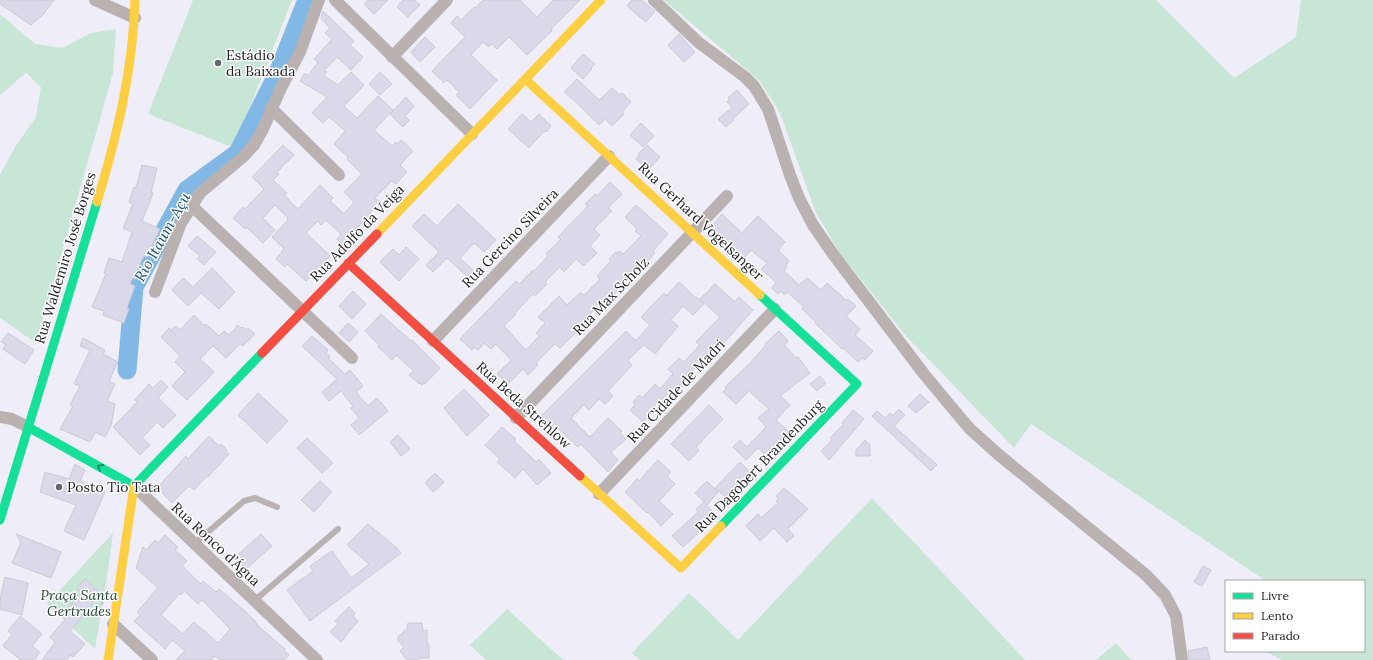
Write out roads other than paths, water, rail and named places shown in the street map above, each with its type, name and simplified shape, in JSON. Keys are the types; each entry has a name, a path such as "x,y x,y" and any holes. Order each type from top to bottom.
{"street":[{"path":"95,0 135,18"},
{"name":"Rua Waldemiro José Borges","path":"0,520 111,156 127,86 131,61 135,0"},
{"path":"156,292 181,223 200,193 243,157 254,145 263,129 271,108 300,52 319,0"},
{"path":"334,0 472,134"},
{"path":"392,57 447,0"},
{"name":"Rua Adolfo da Veiga","path":"134,486 601,0"},
{"path":"654,0 698,42 745,77 754,86 768,109 790,176 813,226 924,374 970,429 1146,575 1165,595 1176,616 1182,660"},
{"name":"Rua Gerhard Vogelsanger","path":"526,79 857,384"},
{"path":"271,108 339,175"},
{"name":"Rua Gercino Silveira","path":"433,341 609,156"},
{"name":"Rua Max Scholz","path":"516,418 727,196"},
{"path":"192,206 352,358"},
{"name":"Rua Beda Strehlow","path":"348,263 681,568"},
{"name":"Rua Cidade de Madri","path":"599,494 775,309"},
{"name":"Rua Dagobert Brandenburg","path":"681,568 857,384"},
{"name":"Rua Ronco d’Água","path":"0,417 12,420 28,427 134,486 318,660"},
{"path":"108,660 134,486"},
{"path":"113,624 152,660"}],"lane":[{"path":"194,544 244,501 255,498 277,507"},
{"path":"254,601 338,529"}],"waterway":[{"name":"Rio Itaum-Açu","path":"127,370 134,287 187,190 238,153 278,73 307,0"}],"place":[{"name":"Estádio da Baixada","path":"218,63"},
{"name":"Posto Tio Tata","path":"59,487"}],"park label":[{"name":"Praça Santa Gertrudes","path":"79,604"}]}
